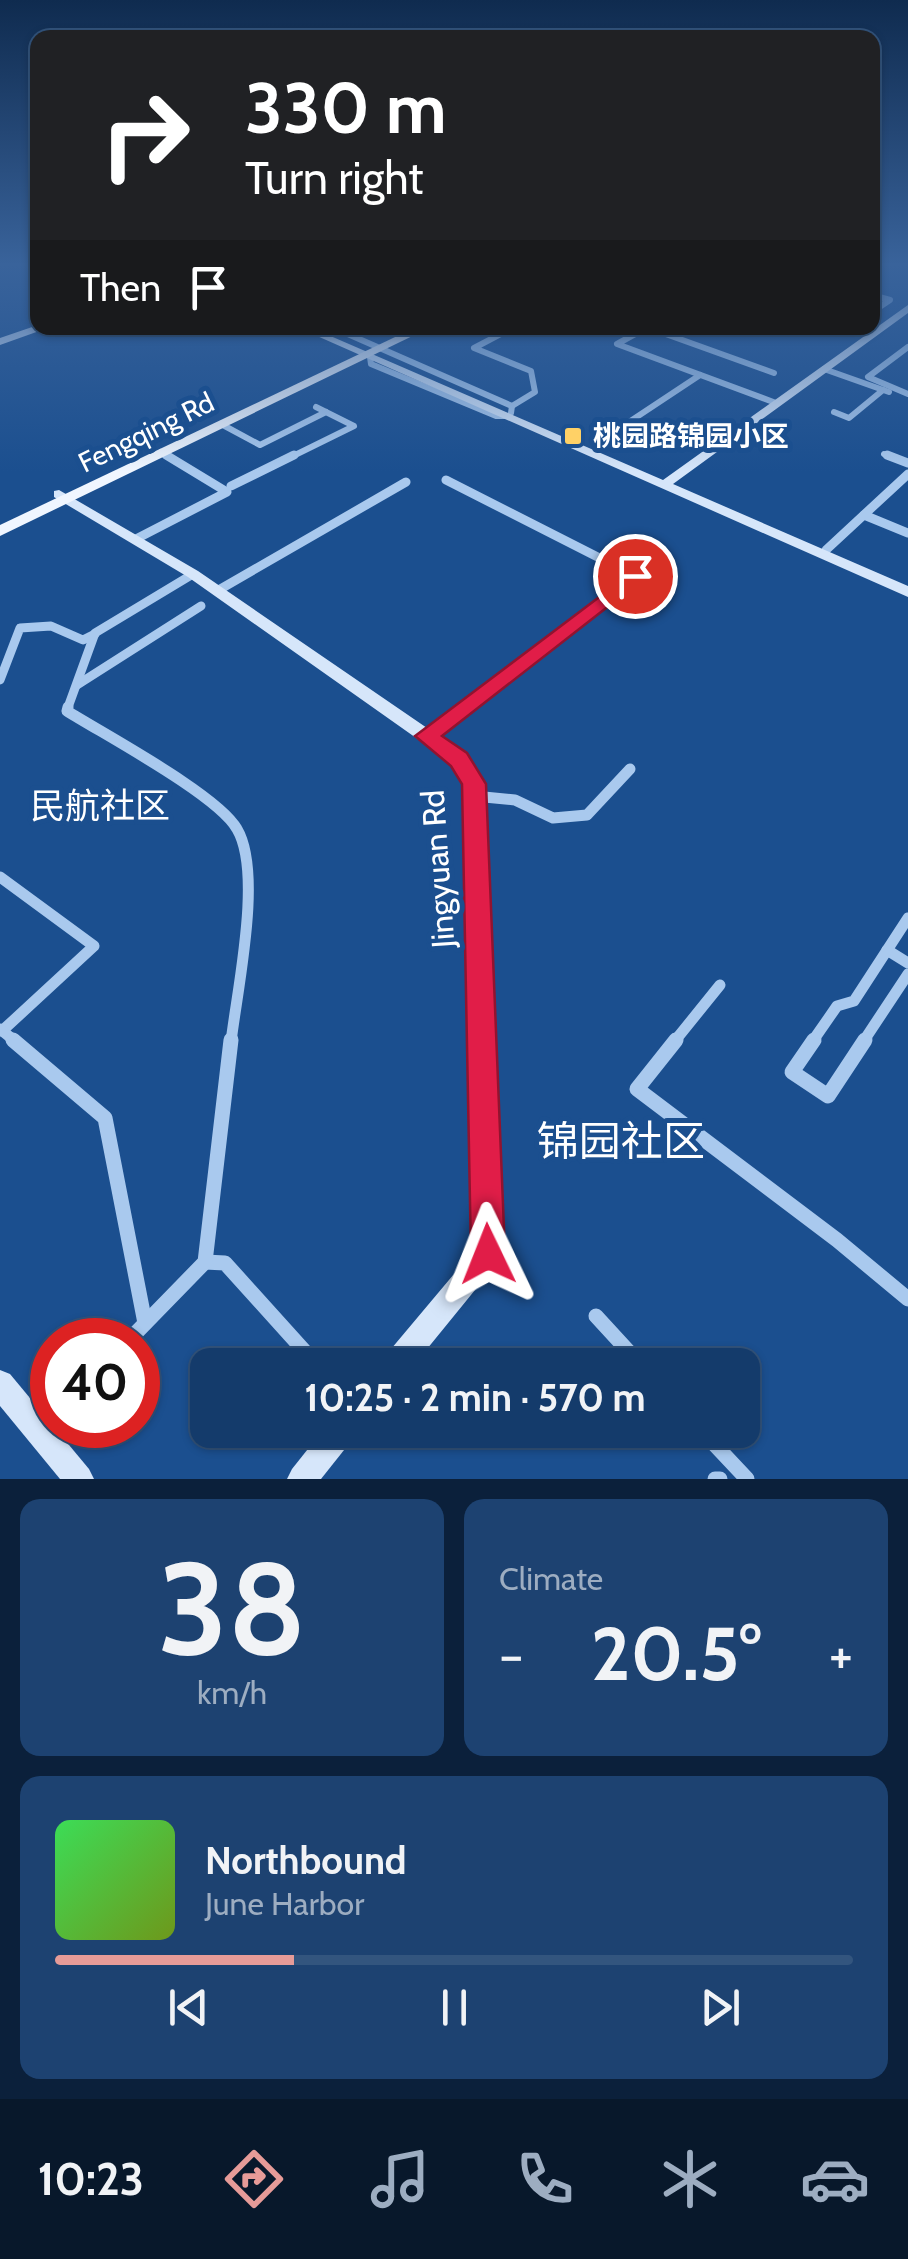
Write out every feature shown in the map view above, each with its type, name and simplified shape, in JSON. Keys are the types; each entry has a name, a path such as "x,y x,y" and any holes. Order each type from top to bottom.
{"main road":[{"name":"Fengqing Rd","path":"0,522 221,424 394,335"},
{"name":"Fengqing Rd","path":"0,531 64,496 406,335"}],"street":[{"path":"323,335 368,351"},
{"path":"332,335 908,589"},
{"path":"344,335 368,351"},
{"path":"499,335 474,348 531,371 535,392 510,412"},
{"path":"634,335 617,344 776,403"},
{"path":"668,335 774,372"},
{"path":"666,483 872,335"},
{"path":"907,394 868,377 908,347"},
{"path":"824,370 907,394"},
{"path":"670,445 624,426 700,375"},
{"path":"834,412 849,418 883,390"},
{"path":"231,486 354,426 316,407"},
{"path":"221,424 260,445 326,412"},
{"path":"136,539 227,492 161,452"},
{"path":"884,454 908,463"},
{"path":"826,550 908,474"},
{"path":"426,736 635,576 446,480"},
{"path":"77,685 209,598 406,482"},
{"path":"666,483 908,589"},
{"name":"Jingyuan Rd","path":"64,496 193,574 209,598 426,736 459,760 474,784 488,1254 410,1348"},
{"path":"864,514 908,532"},
{"path":"0,680 20,628 51,626 83,640 193,574"},
{"path":"96,633 68,711 218,806 239,825 249,890 204,1262 151,1318"},
{"path":"474,796 516,800 553,818 587,814 630,769"},
{"path":"0,877 94,946 1,1030 105,1118 144,1318"},
{"path":"908,918 854,1002 838,1006 792,1072 828,1096 908,974"},
{"path":"887,950 908,963"},
{"path":"720,986 638,1088 908,1299"},
{"path":"204,1262 225,1263 302,1348"},
{"path":"596,1316 625,1348"},
{"path":"0,1384 30,1411"},
{"path":"60,1448 79,1479"},
{"path":"302,1479 327,1448"},
{"path":"719,1448 747,1479"}],"place":[{"name":"桃园路锦园小区","path":"573,436"}],"district":[{"name":"民航社区","path":"100,806"},
{"name":"锦园社区","path":"621,1141"}],"route":[{"path":"488,1254 474,784 459,760 426,736 635,576"}]}
